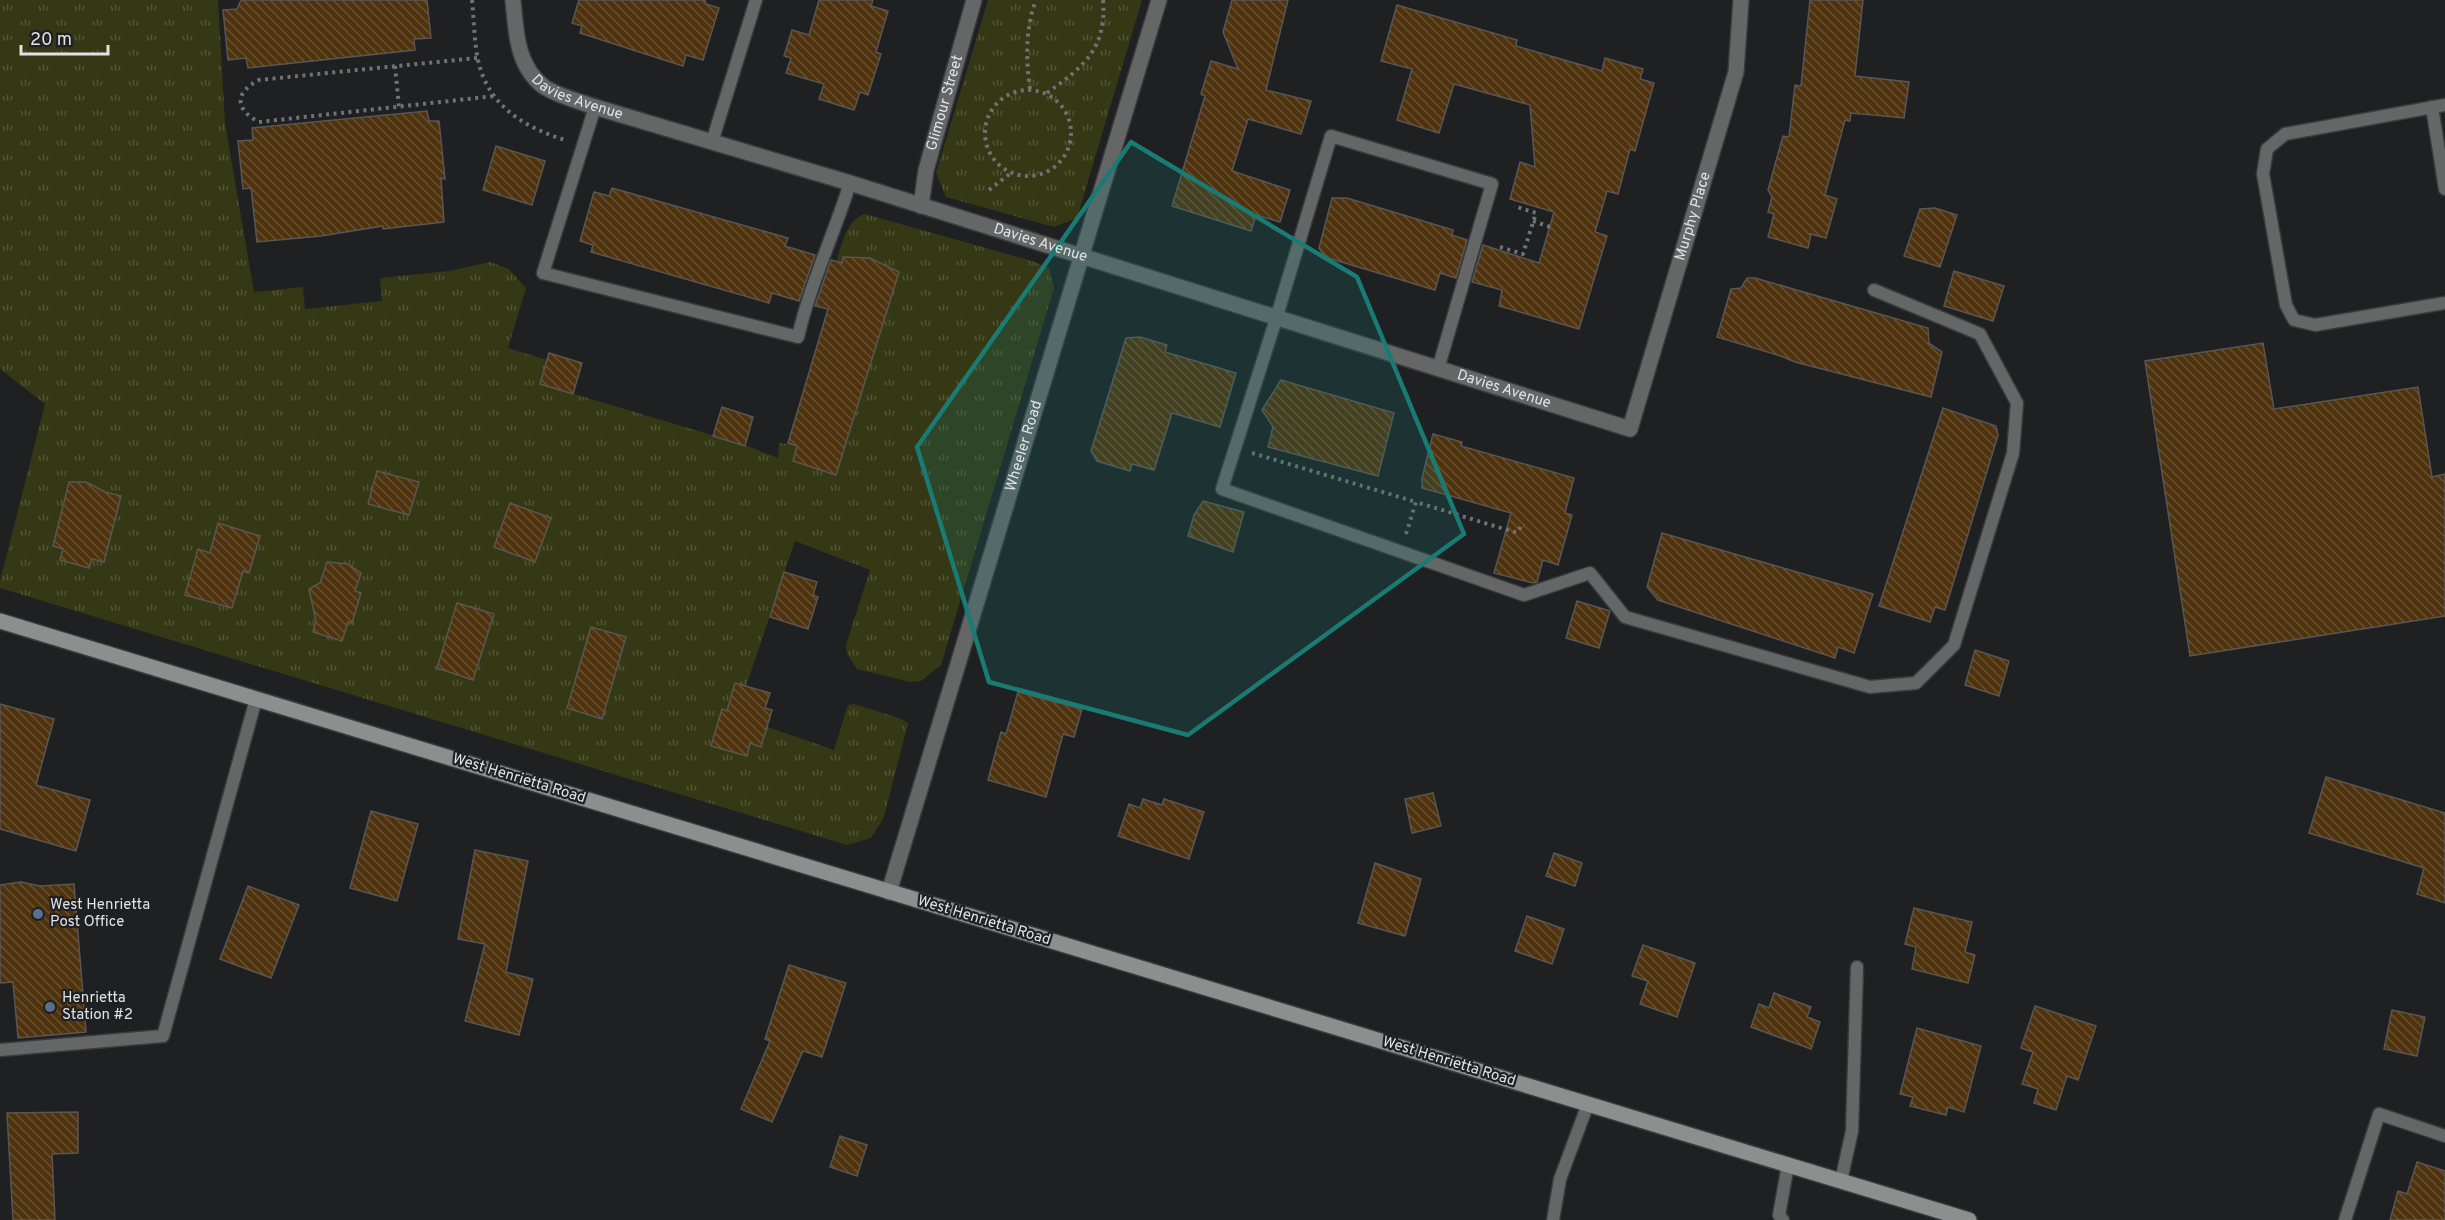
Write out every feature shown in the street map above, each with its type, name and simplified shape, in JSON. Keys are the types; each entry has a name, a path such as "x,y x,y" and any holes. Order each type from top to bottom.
{"main road":[{"name":"West Henrietta Road","path":"0,621 1841,1181 1945,1217 1968,1220"}],"street":[{"name":"Davies Avenue","path":"513,0 517,45 525,66 543,86 595,107 850,183 1081,258 1630,429"},
{"name":"Glimour Street","path":"921,206 926,170 974,0"},
{"name":"Wheeler Road","path":"889,892 1159,0"},
{"name":"Murphy Place","path":"1630,429 1736,72 1741,0"}],"lane":[{"path":"712,142 756,0"},
{"path":"2445,105 2285,134 2266,149 2263,174 2286,305 2294,320 2315,326 2445,303"},
{"path":"595,107 543,273 798,337 806,305 838,223 850,183"},
{"path":"2432,108 2445,189"},
{"path":"1438,369 1492,184 1331,136 1222,489 1524,595 1590,573 1625,617 1870,687 1916,683 1954,645 2013,453 2017,404 1980,334 1874,290"},
{"path":"0,1050 163,1036 256,699"},
{"path":"1841,1181 1852,1131 1857,967"},
{"path":"1553,1220 1560,1179 1588,1104"},
{"path":"2346,1220 2379,1114 2445,1136"},
{"path":"1783,1220 1779,1215 1788,1166"}],"path":[{"path":"472,0 477,58 481,71 495,96 510,114 522,123 566,141"},
{"path":"1030,89 1027,67 1028,34 1036,0"},
{"path":"1047,93 1085,64 1096,45 1105,21 1103,0"},
{"path":"477,58 260,80 247,86 242,92 240,101 243,110 259,122 495,96"},
{"path":"395,66 399,107"},
{"path":"1030,89 1047,93 1067,114 1071,128 1067,150 1054,168 1041,174 1026,176 1011,173 999,165 990,152 986,138 986,123 992,109 1002,98 1015,91 1030,89"},
{"path":"989,190 1011,173"},
{"path":"1500,247 1523,254 1536,213 1514,206"},
{"path":"1533,221 1550,227"},
{"path":"1235,448 1514,532 1519,531 1521,525 1524,526"},
{"path":"1401,552 1416,502"}],"highlighted area":[{"path":"1131,142 1357,277 1464,534 1188,735 989,682 917,447"}],"green space":[{"path":"0,0 218,0 225,123 254,292 303,287 305,309 382,301 380,278 449,271 490,262 509,269 526,288 508,348 547,360 541,384 745,445 778,458 779,443 797,445 793,461 836,475 898,272 870,258 844,257 840,269 836,262 846,234 858,217 865,214 1032,261 1049,268 1054,288 941,665 921,681 910,682 857,669 847,654 846,645 870,570 795,541 736,716 834,750 848,705 854,704 908,723 884,817 871,838 847,845 0,588 45,404 0,369"},
{"path":"988,0 1142,0 1077,218 1054,227 946,197 936,173"}],"building":[{"path":"241,0 427,0 431,38 414,39 415,50 248,68 246,58 228,60 223,10 237,9"},
{"path":"579,0 705,0 706,4 719,8 703,60 686,55 683,66 580,33 582,26 572,23"},
{"path":"819,0 873,0 871,6 888,11 876,52 881,54 868,95 860,92 854,110 819,99 824,84 786,73 791,58 784,56 792,30 809,35"},
{"path":"1232,0 1288,0 1266,90 1311,101 1301,134 1248,119 1232,171 1290,190 1280,222 1256,215 1251,231 1172,206 1205,96 1201,94 1211,61 1238,69 1223,32"},
{"path":"1810,0 1863,0 1855,76 1909,82 1904,118 1851,113 1850,121 1845,120 1825,195 1837,199 1826,238 1811,234 1808,248 1768,237 1774,214 1768,212 1772,197 1768,190 1783,136 1789,137 1795,85 1801,86"},
{"path":"1397,5 1517,40 1516,46 1602,71 1605,58 1643,69 1640,79 1654,83 1635,151 1630,149 1618,194 1607,191 1595,232 1607,236 1579,329 1499,306 1502,290 1472,282 1483,245 1539,263 1554,212 1510,199 1520,162 1535,167 1530,105 1454,84 1439,133 1397,120 1412,69 1381,61"},
{"path":"427,111 429,121 439,121 445,179 441,178 444,222 383,229 383,226 321,236 257,242 251,188 243,189 238,141 253,140 252,128"},
{"path":"496,146 545,161 532,205 483,190"},
{"path":"612,188 788,238 785,246 815,255 799,301 772,293 769,303 591,252 593,245 580,241 594,192 609,196"},
{"path":"1332,198 1347,198 1453,230 1452,235 1467,240 1456,278 1440,273 1435,290 1325,257 1319,248"},
{"path":"1935,208 1957,215 1940,267 1904,256 1920,209"},
{"path":"843,257 870,258 899,272 836,475 793,461 797,446 788,443 828,309 815,306 831,260 842,263"},
{"path":"1954,271 2004,286 1993,321 1944,306"},
{"path":"1747,278 1755,278 1928,328 1929,343 1942,352 1931,397 1795,362 1717,337 1731,289 1741,288"},
{"path":"1140,337 1167,345 1165,352 1236,373 1220,427 1172,413 1154,470 1132,464 1130,471 1097,461 1091,451 1126,338"},
{"path":"2263,343 2274,409 2418,387 2432,477 2445,474 2445,616 2190,656 2145,361"},
{"path":"549,353 582,363 573,394 540,384"},
{"path":"1281,380 1394,413 1378,476 1268,447 1273,427 1262,410"},
{"path":"722,407 753,417 745,446 713,436"},
{"path":"1943,408 1996,426 1998,435 1945,610 1935,607 1930,622 1879,606"},
{"path":"1433,434 1462,442 1461,446 1574,478 1565,513 1572,515 1558,565 1543,560 1537,582 1533,583 1494,573 1511,513 1422,488 1422,478"},
{"path":"377,471 419,482 409,515 368,504"},
{"path":"69,482 86,482 105,492 121,496 104,562 92,559 89,568 60,560 63,549 53,546"},
{"path":"1203,501 1244,512 1233,552 1188,536 1194,515"},
{"path":"510,503 551,518 535,562 494,547"},
{"path":"218,523 260,536 249,573 243,571 232,608 185,595 198,549 210,553"},
{"path":"1662,533 1873,594 1854,653 1838,647 1835,658 1658,600 1647,587"},
{"path":"327,562 348,564 361,573 355,591 361,593 352,623 348,622 342,641 313,632 316,621 309,589 320,583"},
{"path":"784,572 817,582 813,595 818,597 808,629 770,617"},
{"path":"1577,601 1610,611 1599,648 1566,638"},
{"path":"457,603 494,614 473,680 437,668"},
{"path":"591,627 626,637 602,719 567,708"},
{"path":"1975,650 2009,661 1999,696 1965,685"},
{"path":"735,683 770,693 765,708 772,710 761,747 750,743 747,756 711,746 722,709 727,711"},
{"path":"1018,692 1082,709 1074,737 1063,734 1046,797 988,780 1001,732 1006,734"},
{"path":"0,704 54,719 36,785 90,800 76,851 0,829"},
{"path":"2326,777 2445,813 2445,903 2417,894 2424,868 2309,833"},
{"path":"1433,793 1441,826 1412,833 1405,799"},
{"path":"1143,799 1162,805 1164,799 1204,812 1189,859 1118,836 1129,804 1140,808"},
{"path":"371,811 418,824 397,901 350,888"},
{"path":"475,850 528,861 506,972 533,979 519,1035 465,1021 485,944 458,939"},
{"path":"1554,853 1582,863 1575,886 1546,876"},
{"path":"1375,863 1421,879 1405,936 1358,923"},
{"path":"21,882 40,886 74,884 86,1032 18,1038 13,982 0,983 0,885"},
{"path":"248,886 299,905 271,978 220,959"},
{"path":"1914,908 1972,922 1965,952 1975,955 1968,983 1912,969 1916,947 1905,944"},
{"path":"1527,916 1564,929 1552,964 1515,951"},
{"path":"1643,945 1695,963 1677,1017 1640,1004 1648,981 1632,976"},
{"path":"789,965 846,983 822,1057 803,1051 772,1122 741,1109 770,1041 765,1039"},
{"path":"1774,993 1811,1007 1807,1017 1820,1022 1811,1049 1751,1027 1759,1004 1769,1008"},
{"path":"2035,1006 2096,1026 2078,1080 2067,1076 2056,1110 2034,1103 2038,1089 2022,1084 2033,1052 2021,1048"},
{"path":"2392,1010 2425,1017 2417,1056 2384,1049"},
{"path":"1917,1028 1981,1046 1964,1112 1948,1107 1946,1115 1910,1106 1913,1097 1900,1094"},
{"path":"78,1112 78,1153 52,1154 55,1220 13,1220 7,1113"},
{"path":"840,1136 867,1145 857,1176 830,1167"},
{"path":"2417,1162 2445,1171 2445,1220 2390,1220 2398,1191 2407,1194"}],"place":[{"name":"West Henrietta Post Office","path":"38,914"},
{"name":"Henrietta Station #2","path":"50,1007"}]}
